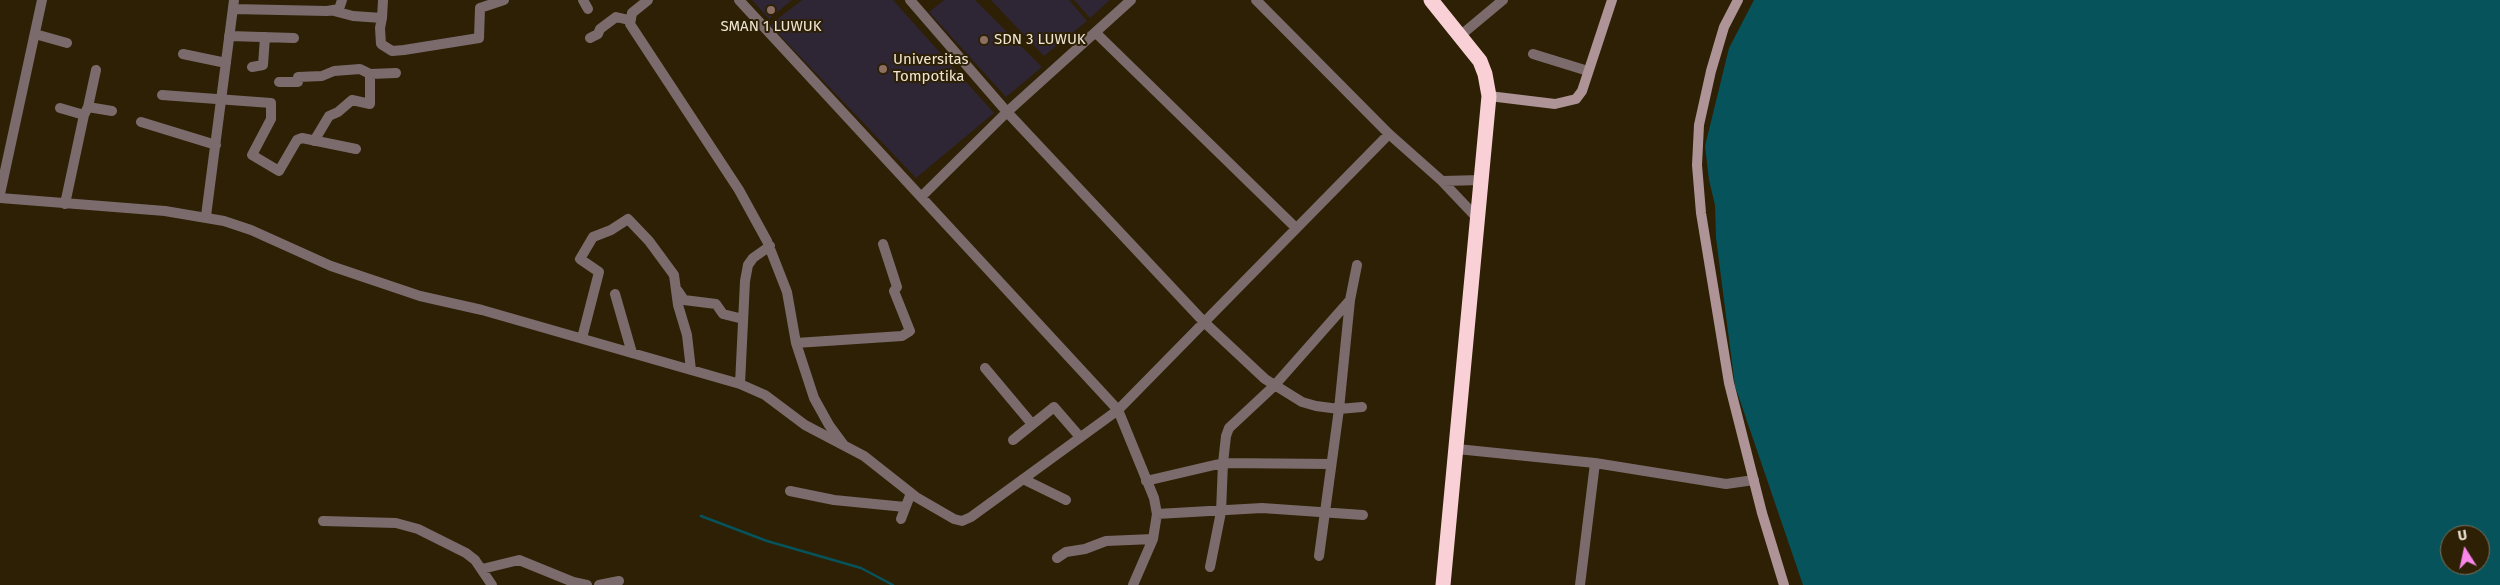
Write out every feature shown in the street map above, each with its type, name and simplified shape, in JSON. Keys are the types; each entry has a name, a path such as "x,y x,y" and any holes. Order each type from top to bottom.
{"highway":[{"path":"1432,0 1480,61 1485,74 1489,96 1443,585"}],"street":[{"path":"42,0 0,196 66,204 206,216 251,230 331,266 420,296 482,310 740,384 764,395 805,425 844,445 878,466 911,493 954,519 962,521 1118,410 1389,134"},
{"path":"334,11 339,9 342,0"},
{"path":"383,0 380,28 381,44 392,51 479,38 481,36 479,10 484,2 504,0"},
{"path":"629,20 632,12 648,0"},
{"path":"739,0 1118,410 1154,498 1157,514 1153,539 1133,585"},
{"path":"910,0 1007,112 1203,322 1274,386 1302,402 1339,409 1362,408"},
{"path":"922,196 1007,112 1131,0"},
{"path":"1256,0 1389,134 1442,180 1478,219"},
{"path":"1461,35 1503,0"},
{"path":"1489,96 1543,104 1566,103 1576,99 1582,91 1612,0"},
{"path":"1738,0 1724,27 1711,71 1699,125 1697,165 1708,267 1729,383 1784,585"},
{"path":"206,216 234,5 334,11 353,16 382,18"},
{"path":"590,38 616,17 629,20 739,190 770,246 787,292 796,343 814,398 829,425 844,445"},
{"path":"1096,33 1296,228"},
{"path":"34,34 67,43"},
{"path":"230,36 294,38"},
{"path":"252,67 263,65 265,37"},
{"path":"183,54 226,63"},
{"path":"1534,54 1588,71"},
{"path":"66,204 96,70"},
{"path":"279,82 298,82 298,77 322,76 334,71 360,70 370,74 396,73"},
{"path":"314,141 329,116 338,112 352,100 370,104 370,74"},
{"path":"162,95 221,101 240,100 271,103 271,119 252,155 279,171 297,140 302,138 356,149"},
{"path":"60,108 112,112"},
{"path":"141,122 216,145"},
{"path":"1442,180 1482,180"},
{"path":"582,338 600,272 580,259 593,236 611,230 628,219 649,241 674,275 678,305 688,335 691,370"},
{"path":"796,343 902,336 910,331 894,291 897,287 883,244"},
{"path":"740,384 745,281 748,265 753,258 770,246"},
{"path":"1318,556 1339,409 1350,300 1357,265"},
{"path":"676,288 684,300 716,304 723,314 743,319"},
{"path":"615,294 632,353"},
{"path":"1210,567 1221,512 1223,463 1226,436 1229,428 1274,386 1350,300"},
{"path":"985,368 1032,424"},
{"path":"1013,440 1054,407 1080,437"},
{"path":"1457,449 1595,463 1726,484 1754,480"},
{"path":"1146,481 1223,463 1331,464"},
{"path":"1580,585 1595,463"},
{"path":"1023,479 1066,500"},
{"path":"790,491 834,500 906,507"},
{"path":"902,519 911,493"},
{"path":"1157,514 1221,512 1241,508 1324,511 1363,515"},
{"path":"323,521 396,523 418,529 466,553 482,570 492,585"},
{"path":"1057,558 1066,552 1085,549 1106,541 1153,539"},
{"path":"482,570 519,560 573,582 587,585"},
{"path":"599,585 619,581"}],"shaded area":[{"name":"SMAN 1 LUWUK","path":"752,0 792,0 769,19"},
{"name":"Universitas Tompotika","path":"802,0 893,0 994,113 916,178 770,25"},
{"name":"SDN 3 LUWUK","path":"944,0 975,0 1042,67 1006,97 929,12"},
{"path":"991,0 1069,0 1087,21 1044,56"},
{"path":"1074,0 1110,0 1090,18"}],"water":[{"path":"1754,0 2500,0 2500,585 1803,585 1735,386 1716,238 1715,205 1709,180 1705,146 1729,48"}],"waterway":[{"path":"701,516 767,541 861,568 893,585"}],"place":[{"name":"SMAN 1 LUWUK","path":"771,10"},
{"name":"SDN 3 LUWUK","path":"984,40"},
{"name":"Universitas Tompotika","path":"883,69"}]}
